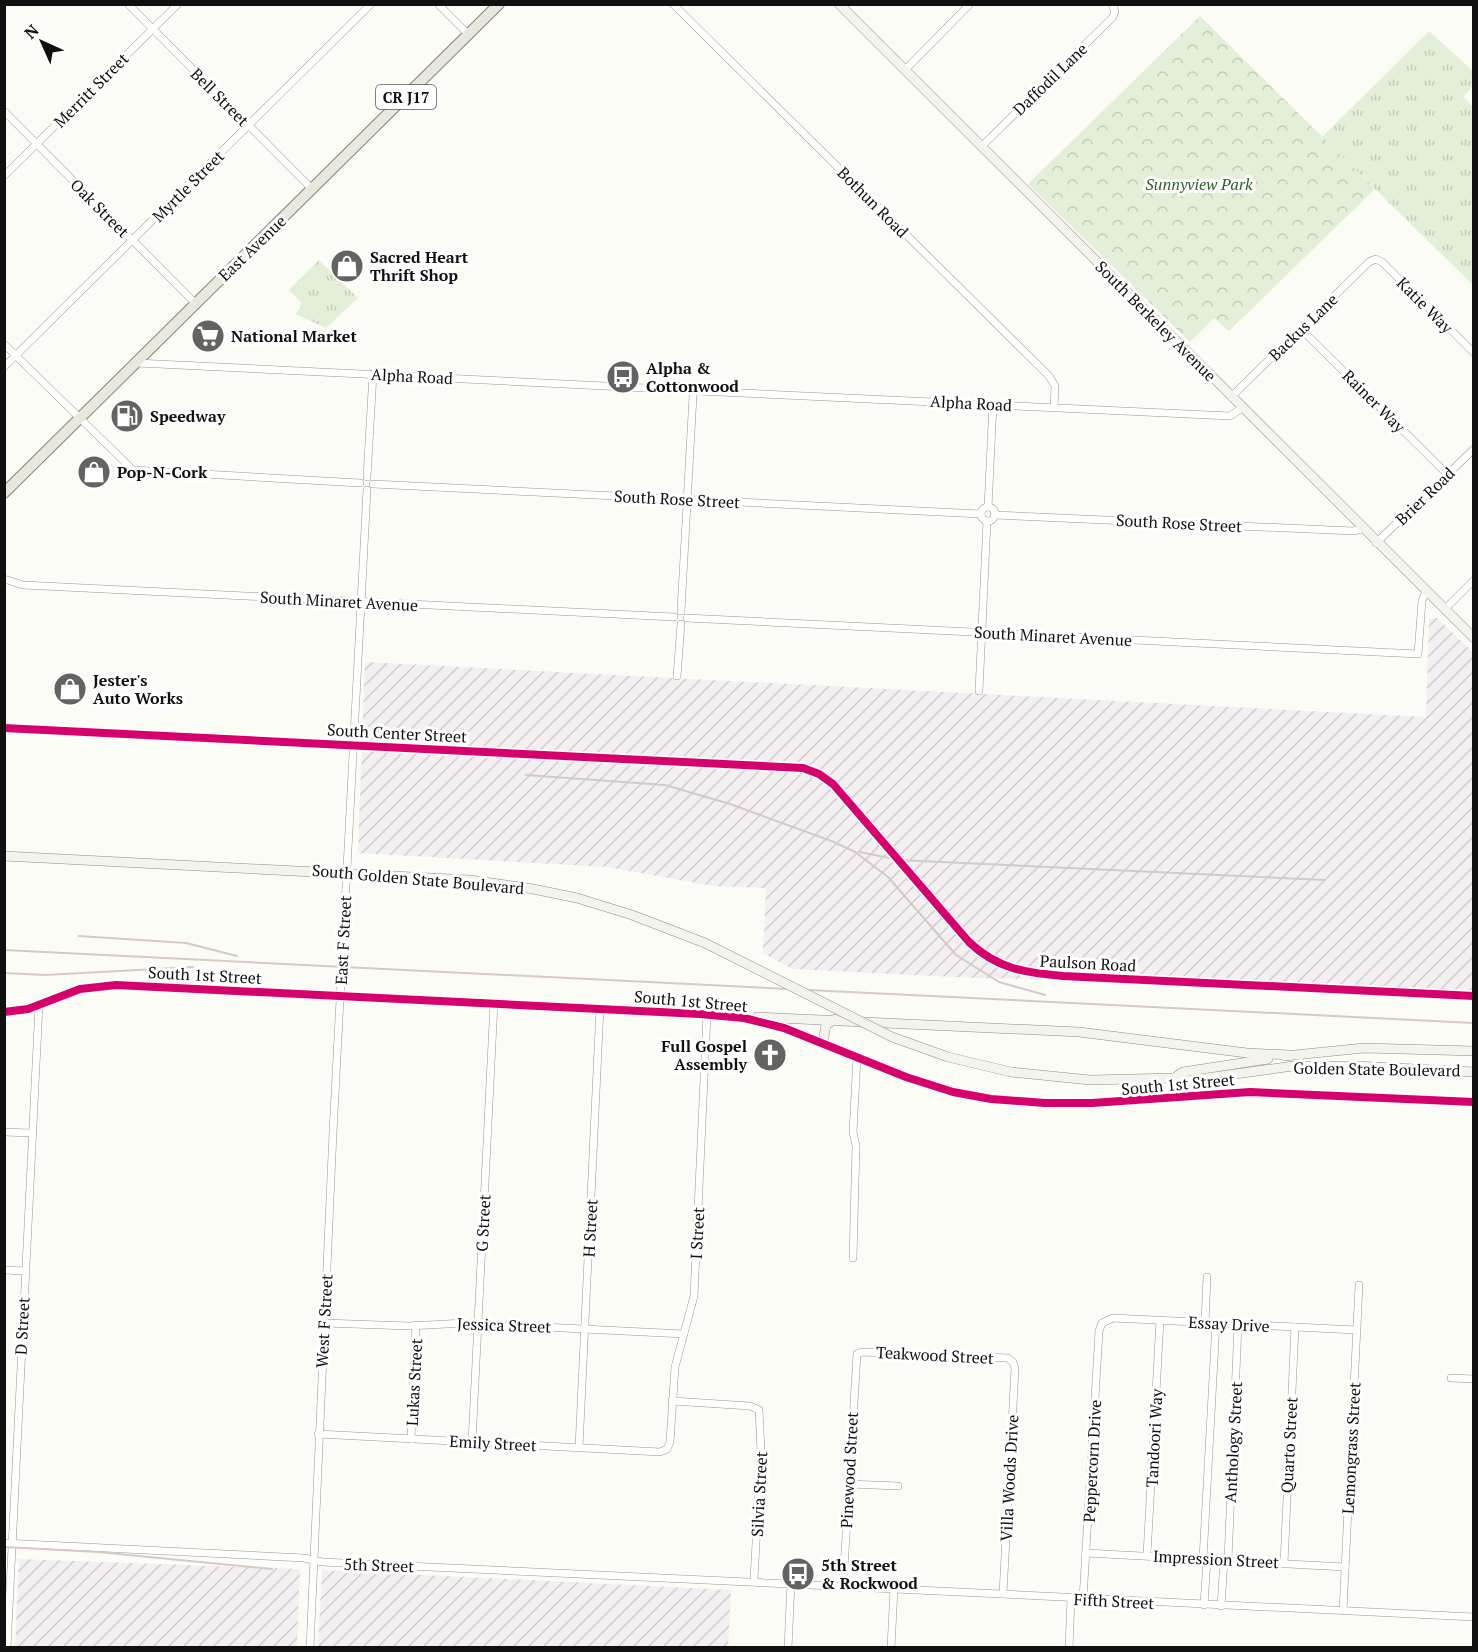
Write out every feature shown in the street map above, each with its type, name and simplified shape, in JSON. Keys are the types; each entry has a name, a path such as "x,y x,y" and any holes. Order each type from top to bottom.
{"main road":[{"name":"East Avenue","path":"4,493 499,4"},
{"name":"South Berkeley Avenue","path":"839,4 1473,638"},
{"name":"South Golden State Boulevard","path":"4,856 347,872 487,882 578,898 640,917 705,943 892,1037 948,1057 1011,1072"},
{"name":"South 1st Street","path":"4,1012 22,1011 71,991 108,985 707,1014 734,1016 784,1028 930,1085 976,1096 1018,1102 1115,1103 1240,1092 1473,1102"},
{"path":"734,1016 1079,1032 1247,1053 1290,1055"},
{"path":"823,1042 826,1025 835,1019"},
{"name":"Golden State Boulevard","path":"1174,1078 1183,1072 1290,1055 1364,1048 1473,1051"},
{"name":"Golden State Boulevard","path":"1011,1072 1090,1080 1174,1078 1185,1081 1303,1066 1473,1072"}],"street":[{"name":"Bell Street","path":"128,4 312,189"},
{"name":"Merritt Street","path":"4,176 178,4"},
{"name":"Myrtle Street","path":"4,367 371,4"},
{"path":"438,4 469,35"},
{"name":"Bothun Road","path":"673,4 1049,376 1055,386 1054,407"},
{"path":"905,70 970,4"},
{"name":"Daffodil Lane","path":"982,146 1113,18 1113,8"},
{"name":"Oak Street","path":"4,111 196,304"},
{"name":"Backus Lane","path":"1231,397 1369,262 1376,259"},
{"name":"Katie Way","path":"1376,259 1382,262 1473,353"},
{"name":"Rainer Way","path":"1301,329 1447,474"},
{"path":"4,344 126,465 138,471 360,483 367,490 374,484 367,477"},
{"name":"Alpha Road","path":"137,363 693,392 1230,416 1242,408"},
{"path":"360,483 367,477 373,374"},
{"path":"677,675 681,624 687,618 681,611 693,392"},
{"path":"987,521 994,515 988,507 993,404"},
{"name":"Brier Road","path":"1376,543 1473,449"},
{"name":"South Rose Street","path":"374,484 981,514"},
{"name":"East F Street","path":"340,995 367,490"},
{"path":"979,691 987,521 981,514 984,508 988,507"},
{"name":"South Rose Street","path":"994,515 1353,531 1362,529"},
{"name":"South Minaret Avenue","path":"4,579 23,585 674,617"},
{"path":"1445,609 1473,580"},
{"name":"South Minaret Avenue","path":"687,618 1418,654 1422,601 1426,591"},
{"path":"681,611 674,617 681,624"},
{"name":"South Center Street","path":"4,728 788,765"},
{"name":"Paulson Road","path":"788,765 811,770 833,784 969,942 984,956 1007,968 1026,973 1473,996"},
{"name":"West F Street","path":"309,1647 340,995"},
{"name":"G Street","path":"472,1442 494,1003"},
{"name":"D Street","path":"7,1647 8,1543 39,1005"},
{"name":"H Street","path":"579,1447 600,1008"},
{"name":"I Street","path":"667,1449 670,1442 675,1367 694,1296 707,1014"},
{"path":"853,1258 856,1146 853,1132 857,1057"},
{"path":"4,1132 31,1133"},
{"path":"4,1270 25,1271"},
{"path":"1204,1323 1207,1276"},
{"name":"Lemongrass Street","path":"1343,1611 1359,1285"},
{"name":"Essay Drive","path":"1102,1323 1113,1318 1356,1330"},
{"name":"Tandoori Way","path":"1147,1555 1160,1320"},
{"name":"Jessica Street","path":"324,1323 416,1325 478,1323 684,1334"},
{"name":"Peppercorn Drive","path":"1083,1599 1099,1331 1102,1323"},
{"name":"Anthology Street","path":"1204,1605 1216,1323"},
{"name":"Anthology Street","path":"1221,1606 1226,1560 1238,1324"},
{"name":"Lukas Street","path":"411,1438 416,1325"},
{"name":"Quarto Street","path":"1284,1563 1295,1327"},
{"name":"Teakwood Street","path":"857,1354 862,1352 996,1358 1013,1362"},
{"name":"Pinewood Street","path":"843,1586 857,1354"},
{"name":"Villa Woods Drive","path":"1003,1594 1013,1362"},
{"path":"1451,1378 1473,1379"},
{"name":"Silvia Street","path":"672,1401 757,1408 760,1414 761,1451 754,1580"},
{"name":"Emily Street","path":"318,1434 660,1452 667,1449"},
{"path":"849,1484 898,1486"},
{"name":"5th Street","path":"8,1543 313,1560 754,1580"},
{"name":"Impression Street","path":"1086,1553 1345,1567"},
{"path":"1206,1576 1223,1577"},
{"name":"Fifth Street","path":"754,1580 1071,1599 1473,1617"},
{"path":"788,1647 792,1583"},
{"path":"891,1647 894,1588"},
{"path":"1069,1647 1071,1599"}],"shaded area":[{"path":"1437,618 1473,652 1473,993 1290,984 976,978 792,969 763,953 766,888 713,886 608,867 358,853 365,662 1426,717 1429,619"},
{"path":"19,1559 300,1569 297,1647 15,1647"},
{"path":"322,1570 731,1590 728,1647 318,1647"}],"green space":[{"name":"Sunnyview Park","path":"1200,16 1375,189 1229,331 1214,318 1190,342 1028,184"},
{"path":"1429,31 1473,71 1473,86 1463,97 1473,107 1473,285 1322,137"},
{"path":"319,260 358,298 326,328 295,314 300,309 301,302 289,290"}],"railway":[{"path":"526,775 665,785 730,804 834,842 855,852 888,877 956,955 999,982 1045,995"},
{"path":"860,852 899,860 1325,880"},
{"path":"79,936 186,943 237,956"},
{"path":"4,950 1474,1023"},
{"path":"4,973 45,975 193,967"},
{"path":"4,1547 98,1552 272,1569"}],"cycle path":[{"path":"4,728 803,768 819,774 833,784 969,942 1001,964 1024,971 1063,976 1474,996"},
{"path":"4,1012 28,1009 80,989 116,985 700,1014 744,1018 784,1028 906,1077 953,1092 991,1099 1045,1103 1092,1103 1250,1092 1474,1102"}],"place":[{"name":"Sacred Heart Thrift Shop","path":"347,266"},
{"name":"National Market","path":"208,336"},
{"name":"Alpha & Cottonwood","path":"623,377"},
{"name":"Speedway","path":"127,416"},
{"name":"Pop-N-Cork","path":"94,472"},
{"name":"Jester's Auto Works","path":"70,689"},
{"name":"Full Gospel Assembly","path":"770,1055"},
{"name":"5th Street & Rockwood","path":"798,1574"}]}
